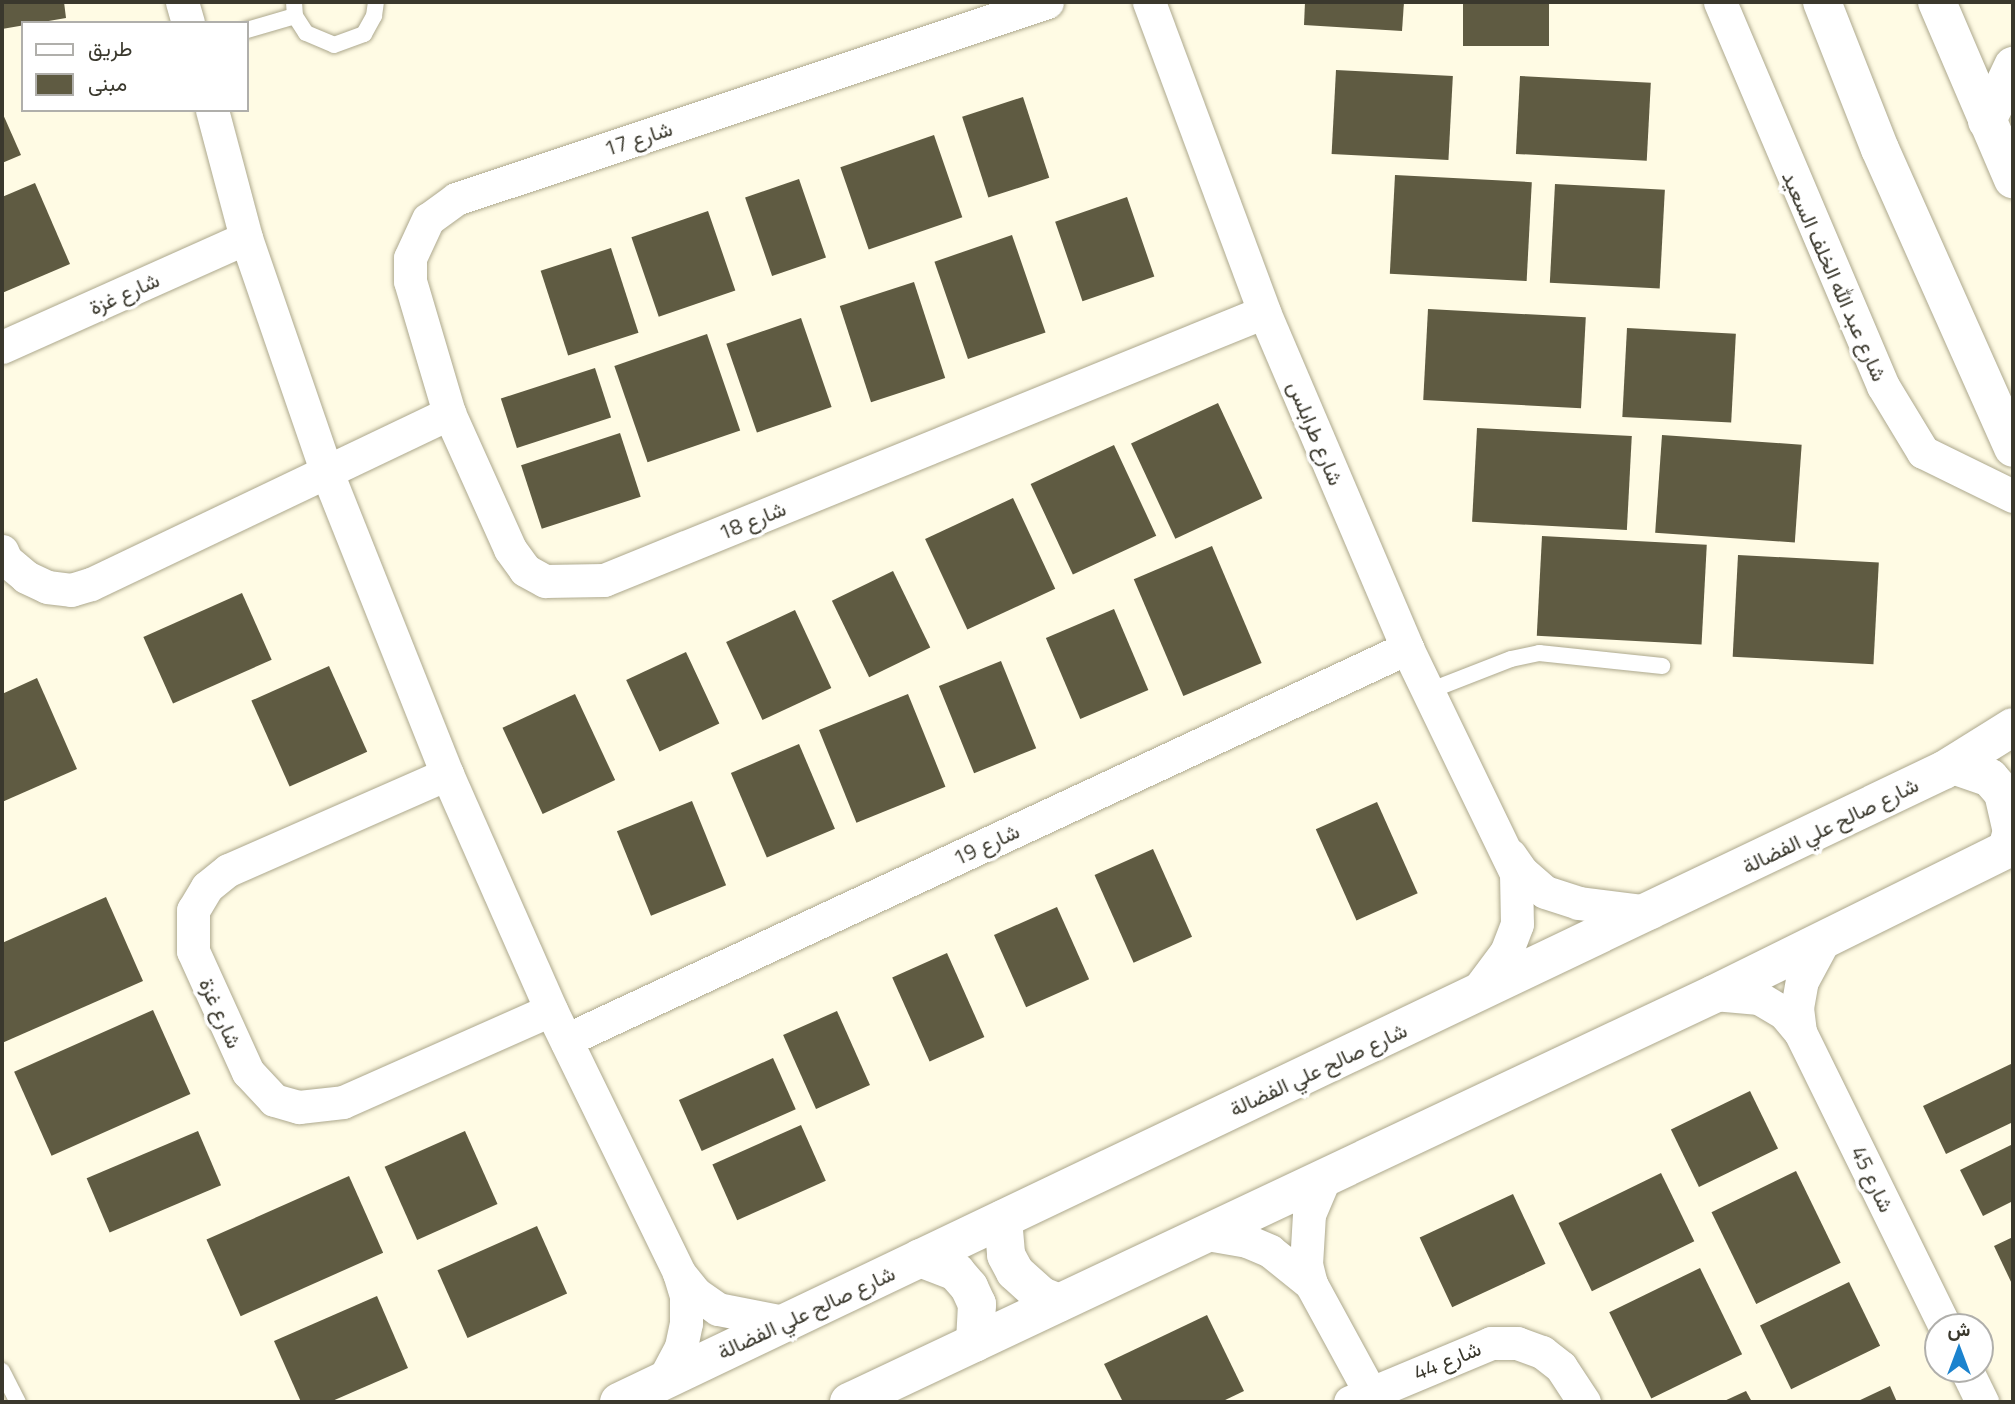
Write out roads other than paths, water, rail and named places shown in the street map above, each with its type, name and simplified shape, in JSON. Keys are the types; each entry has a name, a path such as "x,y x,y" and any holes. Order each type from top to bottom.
{"street":[{"path":"182,2 187,21"},
{"name":"شارع 17","path":"449,413 410,281 410,258 428,219 456,199 1047,2"},
{"name":"شارع طرابلس","path":"1149,2 1264,312 1407,648 1509,853 1521,872 1545,892 1578,903 1650,912"},
{"name":"شارع عبد الله الخلف السعيد","path":"1720,2 1883,386 1923,452 2013,496"},
{"path":"1822,2 1880,149 2013,448"},
{"path":"1937,2 2013,179"},
{"path":"1987,121 2013,66"},
{"path":"213,112 246,238 326,470 447,774 551,1010 679,1273 686,1296 686,1323 681,1347 664,1380"},
{"name":"شارع غزة","path":"2,347 246,238"},
{"name":"شارع 18","path":"449,413 510,549 525,570 545,581 604,580 1264,312"},
{"path":"2,551 6,561 26,577 47,587 71,590 449,413"},
{"name":"شارع 19","path":"566,1040 1407,648"},
{"name":"شارع صالح علي الفضالة","path":"619,1402 1650,912 1953,765 2013,727"},
{"path":"849,1402 1714,994 2010,848 2012,831 2003,793 1990,778 1953,765"},
{"name":"شارع غزة","path":"447,774 228,870 207,887 193,910 194,951 248,1072 274,1100 299,1107 343,1102 551,1010"},
{"name":"شارع طرابلس","path":"1474,995 1506,952 1517,924 1516,873 1509,853"},
{"name":"شارع 45","path":"1800,1032 1797,1008 1802,981 1824,940"},
{"name":"شارع 45","path":"1714,994 1759,998 1784,1013 1800,1032 1938,1313"},
{"name":"شارع 44","path":"1324,1179 1308,1213 1304,1238 1311,1284 1360,1397 1468,1349 1491,1343 1517,1343 1542,1352 1561,1367 1584,1402"},
{"path":"1003,1219 1002,1237 1014,1272 1042,1296 1059,1303"},
{"name":"شارع 44","path":"1207,1234 1247,1241 1270,1251 1311,1284"},
{"path":"920,1258 956,1272 969,1287 977,1304 975,1343"},
{"path":"679,1273 695,1293 718,1309 784,1322"},
{"path":"1973,1383 1982,1402"}],"lane":[{"path":"248,30 294,9 314,39 345,44 370,25 376,2"},
{"path":"1429,691 1511,659 1539,653 1662,666"},
{"path":"2,1371 18,1402"}]}
